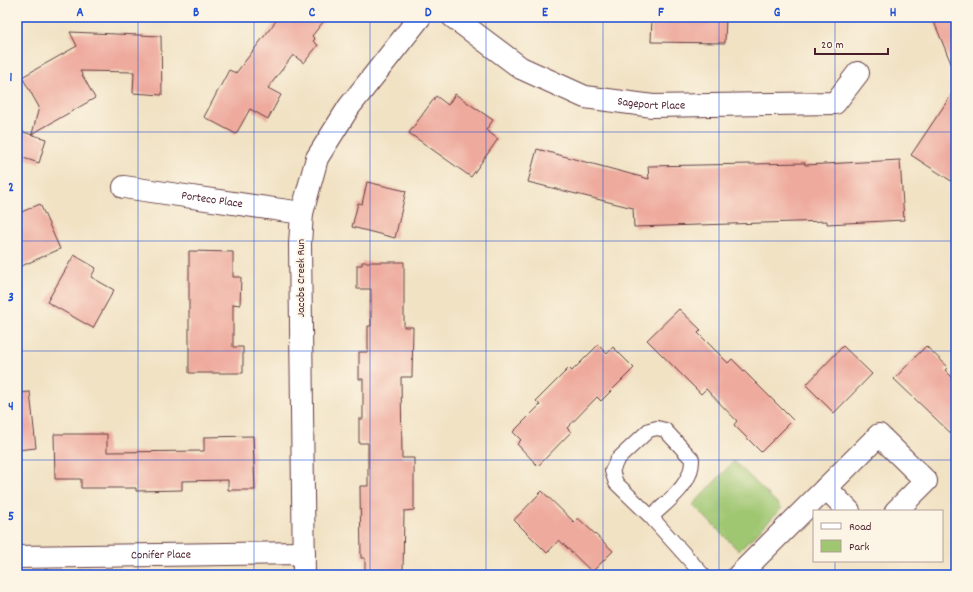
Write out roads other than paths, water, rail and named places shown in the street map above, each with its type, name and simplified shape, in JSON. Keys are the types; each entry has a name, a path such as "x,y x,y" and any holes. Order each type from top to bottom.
{"street":[{"name":"Jacobs Creek Run","path":"304,575 300,244 302,213 317,158 349,107 420,17"},
{"name":"Sageport Place","path":"453,17 521,68 585,97 653,106 835,103 858,73"},
{"name":"Porteco Place","path":"124,187 302,213"},
{"path":"739,575 879,435 926,481 897,510"},
{"path":"826,488 848,510"},
{"name":"Conifer Place","path":"17,557 304,553"}],"lane":[{"path":"651,517 688,480 692,470 692,459 665,430 657,428 649,430 617,460 612,471 616,483 651,517 703,575"}]}
